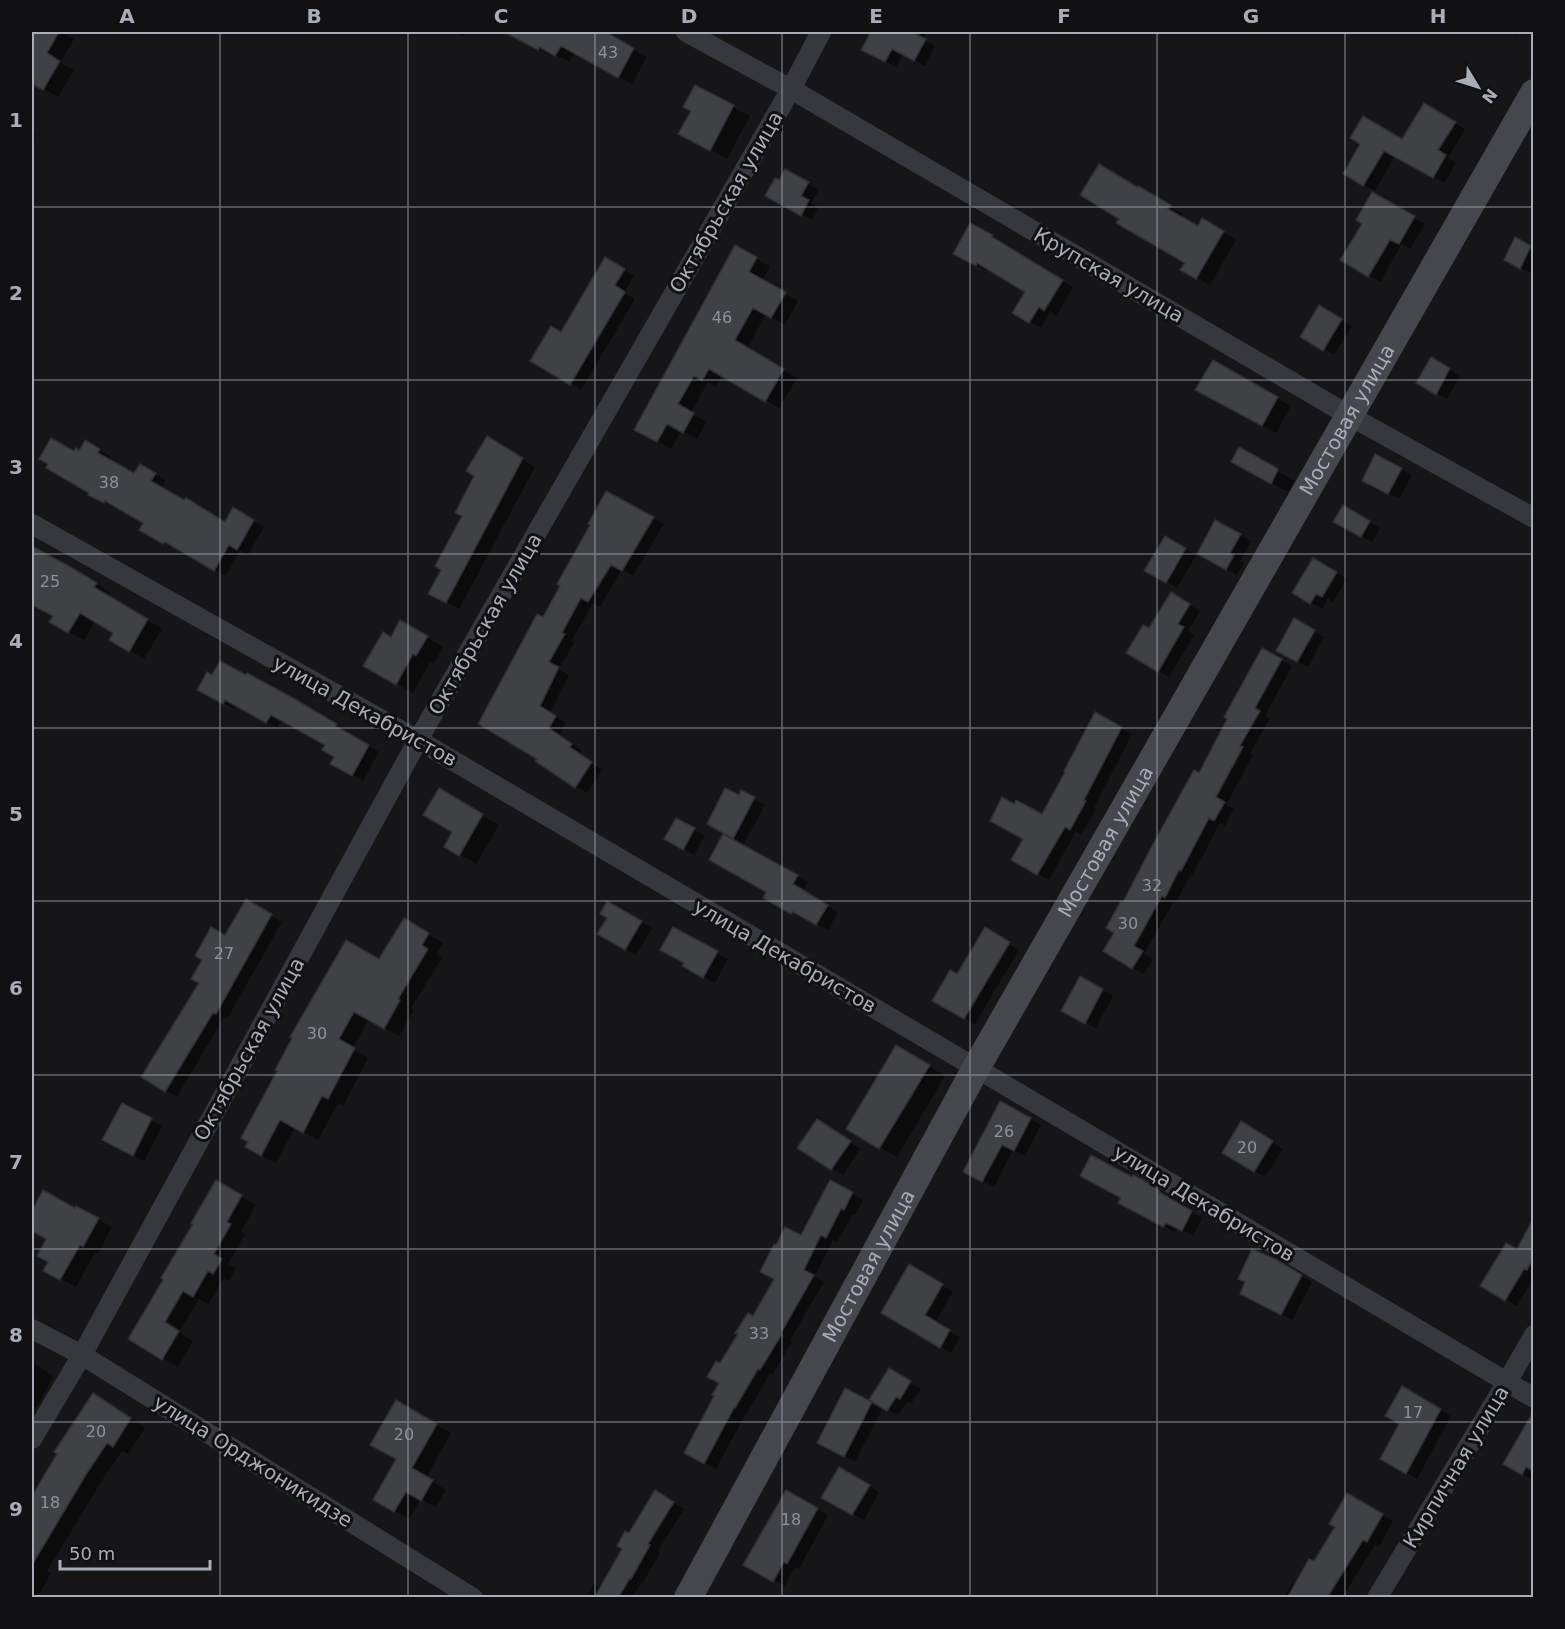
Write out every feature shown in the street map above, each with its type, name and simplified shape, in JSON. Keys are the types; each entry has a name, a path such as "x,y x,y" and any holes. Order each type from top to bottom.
{"street":[{"name":"Крупская улица","path":"686,32 791,89 1350,416 1533,518"},
{"name":"Октябрьская улица","path":"32,1439 82,1355 418,740 791,89 821,32"},
{"name":"Мостовая улица","path":"688,1598 976,1068 1533,93"},
{"name":"улица Декабристов","path":"32,524 418,740 1533,1398"},
{"name":"улица Орджоникидзе","path":"32,1329 82,1355 473,1598"},
{"name":"Кирпичная улица","path":"1377,1598 1533,1335"}],"building":[{"path":"32,32 59,32 47,53 60,61 43,90 32,84"},
{"path":"504,32 606,32 634,48 618,78 561,46 555,56 539,47 538,50"},
{"path":"871,32 912,32 926,39 914,61 892,49 885,62 861,50"},
{"path":"695,85 734,105 710,151 678,134 691,111 683,107"},
{"path":"1424,103 1456,122 1438,150 1446,155 1433,178 1384,151 1363,186 1343,174 1360,144 1350,138 1363,116 1402,139"},
{"path":"1099,164 1171,205 1168,209 1198,226 1202,218 1224,231 1196,279 1180,270 1185,263 1116,223 1119,219 1080,195"},
{"path":"785,169 809,182 801,196 809,200 801,216 765,196 775,178 779,180"},
{"path":"1372,192 1415,216 1399,244 1390,240 1368,277 1340,260 1362,224 1356,220"},
{"path":"970,223 1063,280 1044,311 1039,307 1029,323 1012,313 1025,292 977,263 976,266 953,254"},
{"path":"1515,237 1531,246 1520,269 1504,260"},
{"path":"735,245 757,257 749,272 786,292 771,318 753,308 735,340 784,369 765,402 709,369 702,381 694,376 678,404 694,413 683,433 667,424 657,442 634,430"},
{"path":"605,257 625,269 615,285 625,292 570,385 530,361 551,326 561,332"},
{"path":"1319,305 1342,319 1323,351 1300,337"},
{"path":"1431,357 1450,368 1436,395 1416,383"},
{"path":"1213,360 1278,397 1262,426 1195,390"},
{"path":"487,436 523,458 446,603 428,594 441,570 435,566 462,516 455,513 474,476 466,471"},
{"path":"51,438 74,451 76,448 79,451 85,440 100,449 98,453 134,473 140,464 156,473 151,481 184,500 186,498 225,522 233,507 254,520 237,550 229,545 214,571 165,542 163,544 139,530 143,523 105,501 104,503 88,495 89,493 46,468 48,464 39,459"},
{"path":"1239,447 1277,468 1271,484 1231,462"},
{"path":"1375,454 1402,468 1388,494 1362,481"},
{"path":"606,491 654,517 622,571 611,565 588,602 581,598 549,662 559,667 540,706 556,716 549,728 572,744 570,747 592,762 575,788 535,761 537,759 478,724 537,614 543,617 560,586 557,584"},
{"path":"1343,505 1370,521 1361,537 1333,522"},
{"path":"1215,520 1241,534 1230,553 1234,555 1226,570 1197,554"},
{"path":"1165,536 1186,548 1166,583 1144,571"},
{"path":"32,546 97,583 94,587 148,619 129,652 109,640 113,633 80,613 68,633 49,622 53,616 32,605"},
{"path":"1313,558 1337,572 1322,597 1316,594 1310,604 1292,593"},
{"path":"1171,592 1190,604 1178,624 1184,627 1158,672 1126,653 1143,625 1149,628"},
{"path":"1294,618 1315,630 1297,662 1276,651"},
{"path":"400,620 428,636 416,656 413,654 396,685 363,666 383,632 391,637"},
{"path":"1262,648 1282,659 1255,708 1260,711 1240,746 1243,747 1216,797 1225,802 1214,821 1209,818 1181,871 1179,870 1165,898 1162,896 1134,946 1143,951 1132,969 1103,951 1114,933 1106,928 1121,901 1123,902 1194,770 1199,773 1227,719 1224,717"},
{"path":"220,661 293,698 369,745 352,776 330,764 334,757 322,750 325,745 271,715 266,723 225,700 223,704 197,690 207,672 212,675"},
{"path":"1095,712 1122,727 1070,830 1065,827 1037,875 1011,860 1023,839 990,821 1002,797 1014,804 1016,800 1042,814"},
{"path":"439,788 483,814 459,856 444,847 452,832 423,815"},
{"path":"725,788 739,795 741,790 755,797 733,839 707,824"},
{"path":"676,818 695,828 683,850 664,839"},
{"path":"723,834 798,875 793,884 828,905 816,925 763,898 766,892 709,860"},
{"path":"246,899 272,914 216,1014 213,1013 165,1092 141,1077 199,983 191,979 202,960 195,956 211,927 225,935"},
{"path":"607,901 642,921 625,950 597,934 607,918 600,914"},
{"path":"404,918 429,933 422,945 428,949 398,999 400,1000 384,1029 354,1012 339,1039 355,1048 328,1099 322,1096 303,1133 280,1120 261,1156 245,1147 248,1142 241,1138 277,1071 275,1070 292,1038 290,1037 346,940 379,959"},
{"path":"673,927 718,951 703,978 682,966 684,963 660,950"},
{"path":"985,927 1010,942 964,1019 932,1001 950,970 957,974"},
{"path":"1080,976 1103,989 1085,1024 1061,1011"},
{"path":"896,1045 930,1065 879,1149 846,1129"},
{"path":"1000,1101 1031,1118 1014,1151 1002,1145 982,1182 963,1172"},
{"path":"122,1103 152,1118 133,1156 102,1140"},
{"path":"817,1119 851,1141 831,1170 797,1148"},
{"path":"1241,1121 1273,1141 1254,1172 1222,1153"},
{"path":"1091,1155 1132,1177 1133,1175 1143,1180 1192,1211 1182,1231 1166,1223 1163,1227 1118,1203 1121,1198 1080,1176"},
{"path":"216,1180 242,1195 227,1222 231,1224 214,1254 222,1259 213,1274 208,1271 193,1297 183,1291 165,1322 179,1331 162,1360 128,1339 163,1280 161,1278"},
{"path":"830,1180 853,1192 826,1238 821,1235 804,1270 814,1275 782,1334 734,1408 704,1464 684,1453 719,1383 707,1377 716,1361 720,1363 748,1313 753,1316 774,1279 760,1272 774,1244 776,1245 785,1227 801,1235"},
{"path":"43,1190 99,1218 83,1247 80,1245 60,1280 43,1271 48,1262 37,1256 46,1239 32,1231 32,1211"},
{"path":"1533,1219 1533,1259 1527,1270 1524,1269 1505,1301 1480,1286 1506,1243 1517,1249"},
{"path":"1252,1249 1302,1275 1281,1315 1240,1294 1245,1282 1238,1279"},
{"path":"909,1264 943,1284 925,1315 950,1330 940,1348 881,1313"},
{"path":"889,1368 911,1381 900,1399 896,1397 887,1411 869,1400"},
{"path":"1402,1386 1441,1409 1406,1474 1380,1459 1399,1424 1385,1416"},
{"path":"845,1388 872,1402 844,1457 817,1443"},
{"path":"93,1393 131,1418 113,1447 107,1443 32,1565 32,1496 57,1454 54,1452"},
{"path":"396,1400 437,1424 412,1468 433,1480 421,1501 406,1492 394,1512 373,1500 396,1459 370,1445"},
{"path":"1533,1412 1533,1471 1526,1467 1522,1475 1503,1464"},
{"path":"839,1467 870,1485 852,1515 821,1498"},
{"path":"655,1490 674,1502 648,1544 650,1545 631,1579 618,1598 594,1598 622,1549 617,1546 625,1531 629,1533"},
{"path":"786,1490 818,1508 787,1564 784,1562 773,1582 743,1565"},
{"path":"1347,1493 1383,1514 1367,1542 1363,1540 1327,1598 1287,1598 1309,1559 1314,1561 1335,1527 1329,1524"}]}
